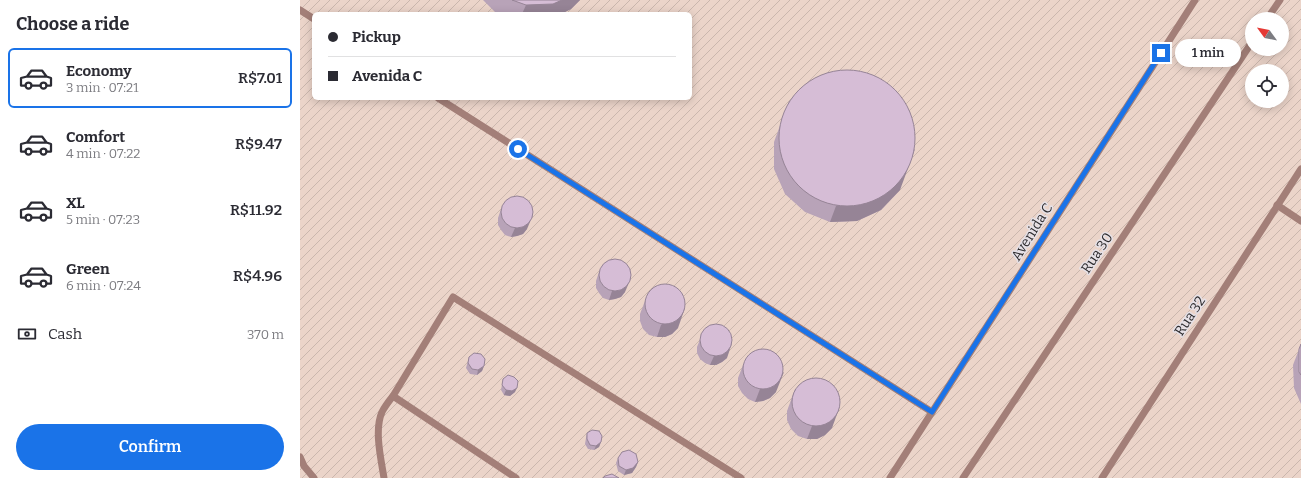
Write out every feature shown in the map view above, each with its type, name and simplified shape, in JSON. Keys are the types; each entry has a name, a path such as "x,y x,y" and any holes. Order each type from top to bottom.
{"lane":[{"name":"Avenida C","path":"890,478 1195,0"},
{"path":"1272,12 1280,0"},
{"path":"300,10 312,18"},
{"name":"Rua 30","path":"963,478 1245,53"},
{"path":"441,100 932,412"},
{"name":"Rua 32","path":"1102,478 1301,169"},
{"path":"1277,205 1301,221"},
{"path":"384,478 380,453 379,423 383,411 453,297 741,478"},
{"path":"393,396 516,478"},
{"path":"300,457 304,466 314,478"}],"shaded area":[{"path":"300,0 1301,0 1301,478 300,478"}],"building":[{"path":"512,0 562,0 553,4 526,5"},
{"path":"840,70 854,70 873,75 885,81 900,95 910,112 914,125 914,151 910,164 904,176 890,191 885,195 867,203 854,206 840,206 821,201 809,195 794,181 790,176 782,158 779,145 779,131 784,112 790,100 804,85 809,81 827,73"},
{"path":"514,196 520,196 530,203 533,212 532,218 526,225 520,228 514,228 504,221 501,215 501,209 508,199"},
{"path":"612,259 618,259 628,266 631,275 630,281 624,288 618,291 612,291 602,284 599,278 599,272 606,262"},
{"path":"669,284 676,287 682,293 685,304 684,312 676,321 669,324 661,324 654,321 646,312 645,300 648,293 657,285"},
{"path":"713,324 719,324 729,331 732,340 731,346 725,353 719,356 713,356 703,349 700,343 700,337 707,327"},
{"path":"1301,344 1301,375 1299,372 1299,349"},
{"path":"767,349 774,352 780,358 783,369 782,377 774,386 767,389 759,389 752,386 744,377 743,365 746,358 755,350"},
{"path":"474,353 481,354 485,359 484,366 478,370 472,369 468,363 469,357"},
{"path":"508,375 514,377 518,381 517,388 512,391 506,390 502,385 503,379"},
{"path":"811,378 821,378 830,382 836,388 840,397 840,407 836,416 830,422 821,426 811,426 802,422 796,416 792,407 792,397 796,388 802,382"},
{"path":"592,430 599,431 602,436 601,442 596,446 590,445 587,439 587,433"},
{"path":"629,450 636,454 638,462 633,468 626,470 619,466 618,458 622,452"},
{"path":"612,474 619,478 603,478 605,476"}],"route":[{"path":"518,149 932,412 1161,53"}]}
